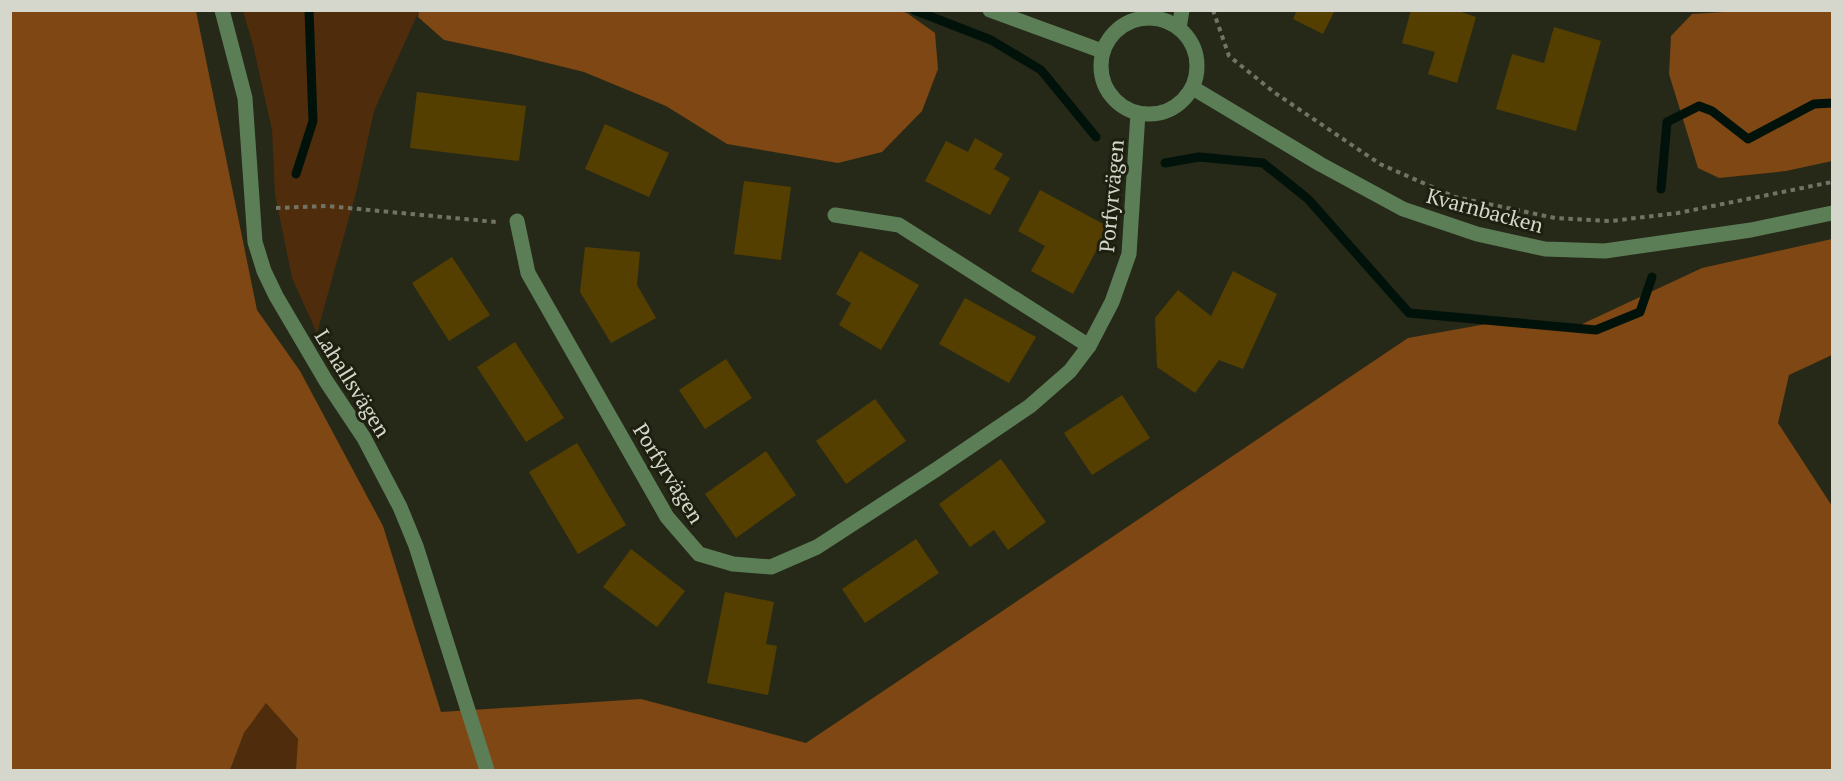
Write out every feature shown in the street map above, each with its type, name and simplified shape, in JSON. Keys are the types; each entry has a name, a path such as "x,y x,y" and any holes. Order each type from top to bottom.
{"street":[{"name":"Lahallsvägen","path":"222,10 245,98 255,242 264,271 276,296 326,381 364,438 400,507 416,546 454,660 487,771"},
{"path":"990,10 1102,51"},
{"path":"1179,28 1182,10"},
{"path":"1158,19 1179,28 1193,45 1197,56 1198,66 1193,88 1188,96 1174,108 1157,114 1138,113 1122,106 1109,92 1102,75 1102,51 1117,30 1136,20 1158,19"},
{"name":"Kvarnbacken","path":"1193,88 1320,164 1403,209 1477,234 1545,249 1605,251 1750,230 1833,213"},
{"name":"Porfyrvägen","path":"517,221 528,273 667,517 699,554 733,564 771,567 817,547 1030,406 1070,370 1089,346 1112,303 1129,254 1138,113"},
{"path":"835,215 899,225 1089,346"}],"path":[{"path":"1213,10 1230,56 1275,93 1380,164 1455,197 1555,218 1611,221 1678,213 1833,182"},
{"path":"252,209 327,206 485,222 517,221"}],"shaded area":[{"path":"1756,10 1832,11 1832,161 1786,171 1719,178 1698,168 1669,74 1671,36 1692,14"},
{"path":"10,11 196,11 257,310 300,371 383,526 441,712 641,699 806,743 1408,338 1503,321 1580,325 1702,268 1832,239 1832,355 1789,375 1778,423 1832,506 1832,770 296,770 298,739 266,703 244,733 230,770 11,770"},
{"path":"243,11 419,11 374,111 357,189 317,333 292,278 275,194 272,130"},
{"path":"419,11 900,11 907,13 935,33 938,69 922,111 882,152 838,163 727,144 666,106 584,72 444,40 418,17"},
{"path":"266,702 298,740 296,770 230,770 244,733"}],"building":[{"path":"1297,10 1335,10 1323,34 1293,19"},
{"path":"1411,10 1456,10 1476,17 1457,83 1428,74 1435,52 1402,43"},
{"path":"1554,27 1601,41 1576,131 1496,109 1512,54 1544,63"},
{"path":"417,92 526,106 519,161 410,148"},
{"path":"605,124 669,153 649,197 585,169"},
{"path":"975,138 1003,154 994,169 1010,178 990,215 925,181 946,141 968,152"},
{"path":"744,181 791,187 781,260 734,254"},
{"path":"1040,190 1109,227 1073,294 1031,271 1045,246 1018,231"},
{"path":"585,247 640,252 637,285 656,318 611,343 580,292"},
{"path":"860,251 919,285 881,350 839,325 851,303 836,294"},
{"path":"452,257 490,315 449,341 412,283"},
{"path":"1233,271 1277,294 1243,369 1219,360 1195,393 1157,367 1155,318 1178,290 1211,316"},
{"path":"965,298 1036,337 1009,383 939,344"},
{"path":"515,342 564,418 526,442 477,367"},
{"path":"726,359 752,398 705,429 679,390"},
{"path":"1122,395 1150,438 1092,475 1064,433"},
{"path":"875,399 906,441 846,484 816,441"},
{"path":"577,443 626,525 578,554 529,472"},
{"path":"766,451 796,495 736,538 705,494"},
{"path":"1001,459 1046,522 1008,550 994,530 970,547 939,504"},
{"path":"916,539 939,573 865,623 842,589"},
{"path":"631,549 685,591 657,627 603,587"},
{"path":"725,592 774,602 766,644 777,646 768,695 707,683"}],"waterway":[{"path":"296,174 313,121 309,10"},
{"path":"914,10 991,40 1041,70 1096,137"},
{"path":"1661,189 1667,122 1699,106 1712,111 1748,139 1814,104 1832,103"},
{"path":"1165,163 1199,157 1263,163 1308,199 1409,313 1596,330 1640,312 1652,277"}]}
